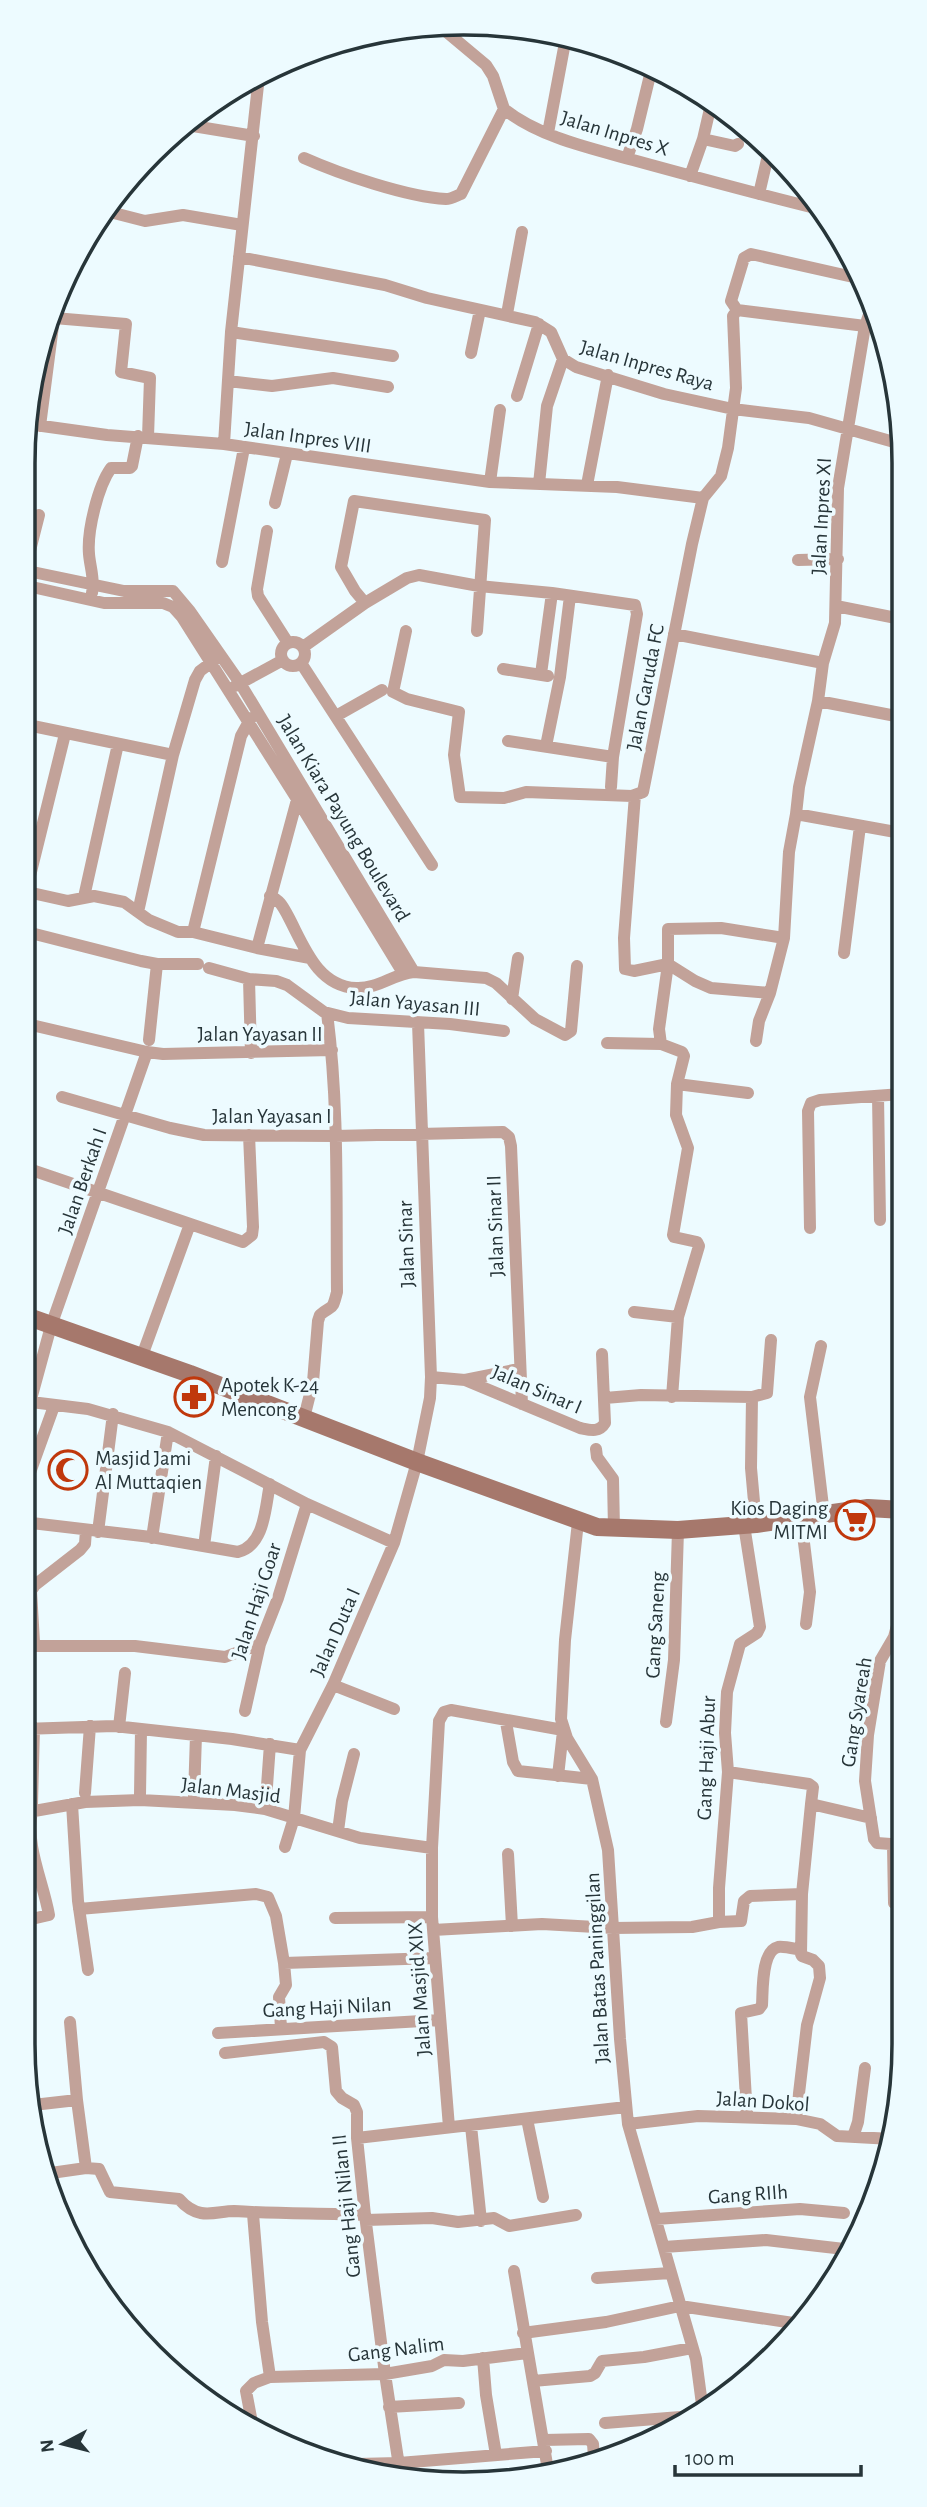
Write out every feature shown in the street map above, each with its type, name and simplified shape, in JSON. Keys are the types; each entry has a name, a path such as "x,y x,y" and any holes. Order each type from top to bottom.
{"main road":[{"path":"35,1320 142,1356 417,1462 597,1527 678,1530 750,1525 880,1507 892,1509"}],"street":[{"path":"304,158 326,168 403,191 448,199 461,194 504,109 493,76 486,65 451,35"},
{"path":"548,133 564,47"},
{"path":"627,159 649,77"},
{"name":"Jalan Inpres VIII","path":"258,87 231,332 224,444 490,482 587,485 703,498"},
{"name":"Jalan Inpres X","path":"504,109 548,133 627,159 805,205"},
{"path":"690,176 709,112"},
{"path":"199,127 254,136"},
{"path":"703,139 735,146 738,144"},
{"path":"759,194 766,161"},
{"path":"116,214 145,221 183,215 242,225"},
{"path":"507,314 522,232"},
{"name":"Jalan Garuda FC","path":"635,795 643,792 646,786 703,498 721,476 736,388 733,316 737,310 731,301 744,258 751,254 849,276"},
{"path":"239,257 385,285 427,298 507,314 539,324 517,396"},
{"path":"471,353 480,310"},
{"path":"737,310 866,326"},
{"path":"61,319 126,324 121,372 150,378 143,436 132,466 111,468 95,508 89,551 94,585 91,600"},
{"path":"847,429 867,322"},
{"name":"Jalan Inpres Raya","path":"539,324 551,332 563,359 576,368 608,375 664,394 733,409 809,418 891,441"},
{"path":"231,332 393,356"},
{"path":"538,484 547,406 563,359"},
{"path":"587,485 608,375"},
{"path":"228,381 272,386 334,378 388,387"},
{"path":"490,482 500,410"},
{"path":"37,425 107,435 224,444"},
{"name":"Jalan Inpres XI","path":"757,1041 759,1021 770,993 784,938 789,852 799,787 818,701 823,663 835,623 838,488 847,429"},
{"path":"222,562 244,447"},
{"path":"275,503 288,454"},
{"path":"365,603 355,592 341,567 352,506 357,500 485,520 477,631"},
{"path":"35,530 39,515"},
{"path":"267,531 258,596 288,643"},
{"path":"798,560 838,559"},
{"path":"35,575 124,591 173,591 235,686 283,660"},
{"path":"303,647 365,603 407,578 419,575 480,586 630,603 637,609 613,757 611,787"},
{"path":"35,587 104,603 163,603 173,607 216,659"},
{"path":"541,674 551,593"},
{"path":"546,746 560,677 570,596"},
{"path":"836,606 892,618"},
{"path":"405,631 393,692 407,699 459,712 454,755 458,793 463,799 504,798 526,792 635,795 624,939 625,969 634,971 668,964 712,988 770,993"},
{"path":"674,635 823,663"},
{"path":"288,643 299,643 303,647 304,658 295,666 288,665 281,654 288,643"},
{"path":"138,912 173,755 195,680 200,671 216,659"},
{"path":"301,663 432,865"},
{"path":"503,669 560,677"},
{"name":"Jalan Kiara Payung Boulevard","path":"235,686 257,709 303,785 408,973"},
{"name":"Jalan Kiara Payung Boulevard","path":"235,686 248,722 408,973"},
{"path":"336,716 382,690"},
{"path":"818,701 892,715"},
{"path":"193,932 241,736 257,709"},
{"path":"35,727 173,755"},
{"path":"35,850 65,734"},
{"path":"508,741 613,757"},
{"path":"84,897 118,744"},
{"path":"257,948 303,785"},
{"path":"796,814 892,831"},
{"path":"844,953 860,826"},
{"path":"35,894 68,901 94,896 124,902 149,920 178,932 193,932 310,958"},
{"path":"270,896 282,905 310,958 331,982 348,987 377,985 408,973 473,975 496,983 535,1019 562,1034 570,1034 577,966"},
{"path":"661,1044 659,1029 668,964 669,929 721,928 784,938"},
{"name":"Jalan Yayasan III","path":"35,934 157,964 203,966 249,979 276,981 287,985 311,1005 327,1013 366,1021 450,1024 504,1031"},
{"path":"512,999 518,958"},
{"path":"148,1046 157,964"},
{"path":"249,979 251,1053"},
{"path":"327,1013 331,1050"},
{"name":"Jalan Sinar","path":"417,1462 430,1398 431,1377 418,1023"},
{"name":"Jalan Yayasan II","path":"35,1025 148,1046 251,1053 331,1050 337,1292 331,1310 320,1315 313,1382 304,1418"},
{"path":"607,1043 661,1044 683,1054 677,1084 678,1123 688,1148 673,1235 699,1244 678,1317 672,1397"},
{"name":"Jalan Berkah I","path":"35,1377 148,1046"},
{"path":"677,1084 748,1093"},
{"path":"810,1228 808,1111 811,1103 892,1095"},
{"path":"878,1096 880,1220"},
{"name":"Jalan Yayasan I","path":"62,1097 192,1133 335,1136 421,1132"},
{"name":"Jalan Sinar II","path":"421,1132 497,1130 509,1138 522,1404"},
{"path":"35,1171 237,1241 248,1240 253,1227 250,1135"},
{"path":"142,1356 190,1224"},
{"path":"634,1312 678,1317"},
{"path":"606,1398 641,1395 752,1397 767,1393 771,1340"},
{"path":"821,1346 810,1397 824,1515"},
{"name":"Jalan Sinar I","path":"465,1380 593,1431 603,1427 605,1423 602,1354"},
{"name":"Jalan Sinar I","path":"431,1377 465,1380 519,1369"},
{"path":"750,1525 752,1397"},
{"path":"35,1403 113,1414 168,1432 307,1504 394,1543"},
{"path":"35,1459 54,1406"},
{"path":"35,1587 80,1550 92,1531 106,1482 113,1414"},
{"path":"152,1538 168,1432"},
{"path":"596,1449 597,1457 613,1479 614,1529"},
{"path":"204,1546 216,1456"},
{"name":"Jalan Duta I","path":"285,1847 294,1818 300,1750 333,1685 394,1543 417,1462"},
{"path":"35,1524 238,1552 253,1546 259,1535 270,1484"},
{"name":"Jalan Haji Goar","path":"245,1711 260,1644 278,1598 307,1504"},
{"path":"801,1518 810,1592 806,1624"},
{"name":"Jalan Batas Paninggilan","path":"578,1522 565,1640 561,1719 564,1730 592,1779 608,1850 628,2124 692,2348 701,2401"},
{"name":"Gang Haji Abur","path":"719,1922 728,1772 725,1733 727,1692 738,1647 757,1633 760,1627 750,1525"},
{"name":"Gang Saneng","path":"666,1722 674,1660 678,1530"},
{"name":"Gang Syareah","path":"892,1640 880,1661 867,1735 865,1781 876,1841 892,1845"},
{"path":"35,1644 135,1646 225,1657 260,1644"},
{"path":"119,1727 125,1673"},
{"path":"333,1685 394,1709"},
{"name":"Jalan Masjid XIX","path":"449,2127 432,1917 432,1848 439,1721 442,1715 451,1710 506,1722"},
{"path":"558,1776 564,1730 506,1722 517,1771 558,1776 592,1779"},
{"path":"85,1793 90,1726"},
{"path":"35,1729 119,1727 271,1744 300,1750"},
{"path":"140,1795 141,1730"},
{"path":"194,1796 196,1735"},
{"path":"266,1800 271,1744"},
{"path":"338,1831 342,1801 354,1754"},
{"path":"728,1772 809,1784 813,1787 802,1894 801,1950 802,1956 813,1960 819,1966 820,1978 807,2025 796,2119"},
{"name":"Jalan Masjid","path":"35,1808 139,1800 235,1805 265,1810 377,1842 432,1848"},
{"path":"72,1804 79,1909 88,1970"},
{"path":"811,1804 871,1818"},
{"path":"509,1854 512,1926"},
{"path":"35,1862 49,1915 35,1918"},
{"path":"79,1909 263,1894 273,1903 284,1963 286,1985 279,1997 281,2028"},
{"path":"433,1930 542,1924 613,1928 692,1927 719,1922 741,1922 744,1901 750,1896 802,1894"},
{"path":"335,1918 432,1917"},
{"path":"747,2118 741,2013 759,2009 762,2005 769,1952 778,1947 801,1950"},
{"path":"284,1963 435,1958"},
{"name":"Gang Haji Nilan","path":"218,2033 439,2020"},
{"path":"70,2022 86,2168"},
{"name":"Gang Haji Nilan II","path":"225,2053 324,2042 334,2051 336,2091 354,2105 357,2112 365,2218 389,2407 399,2467"},
{"path":"853,2137 858,2122 865,2068"},
{"path":"40,2104 77,2100"},
{"path":"357,2138 626,2107"},
{"name":"Jalan Dokol","path":"628,2124 698,2116 796,2119 820,2124 837,2136 881,2138"},
{"path":"527,2119 543,2197"},
{"path":"471,2126 481,2221"},
{"path":"55,2172 99,2169 110,2192 178,2199 187,2208 203,2214 232,2211 253,2214 302,2212 365,2218 432,2218 458,2222 494,2218 509,2226 576,2215"},
{"name":"Gang RIIh","path":"656,2220 800,2209 844,2213"},
{"path":"250,2415 246,2400 248,2387 270,2377 262,2322 253,2214"},
{"path":"664,2247 766,2240 840,2249"},
{"path":"514,2271 547,2464"},
{"path":"597,2278 670,2273"},
{"path":"523,2333 606,2322 680,2305 789,2322"},
{"path":"533,2381 590,2376 602,2361 692,2348"},
{"name":"Gang Nalim","path":"270,2377 385,2374 432,2366 444,2360 527,2353"},
{"path":"483,2358 496,2455"},
{"path":"389,2407 459,2403"},
{"path":"605,2423 673,2418"},
{"path":"378,2463 496,2455 589,2439 594,2451"}],"place":[{"name":"Apotek K-24 Mencong","path":"194,1397"},
{"name":"Masjid Jami Al Muttaqien","path":"68,1470"},
{"name":"Kios Daging MITMI","path":"855,1520"}]}
